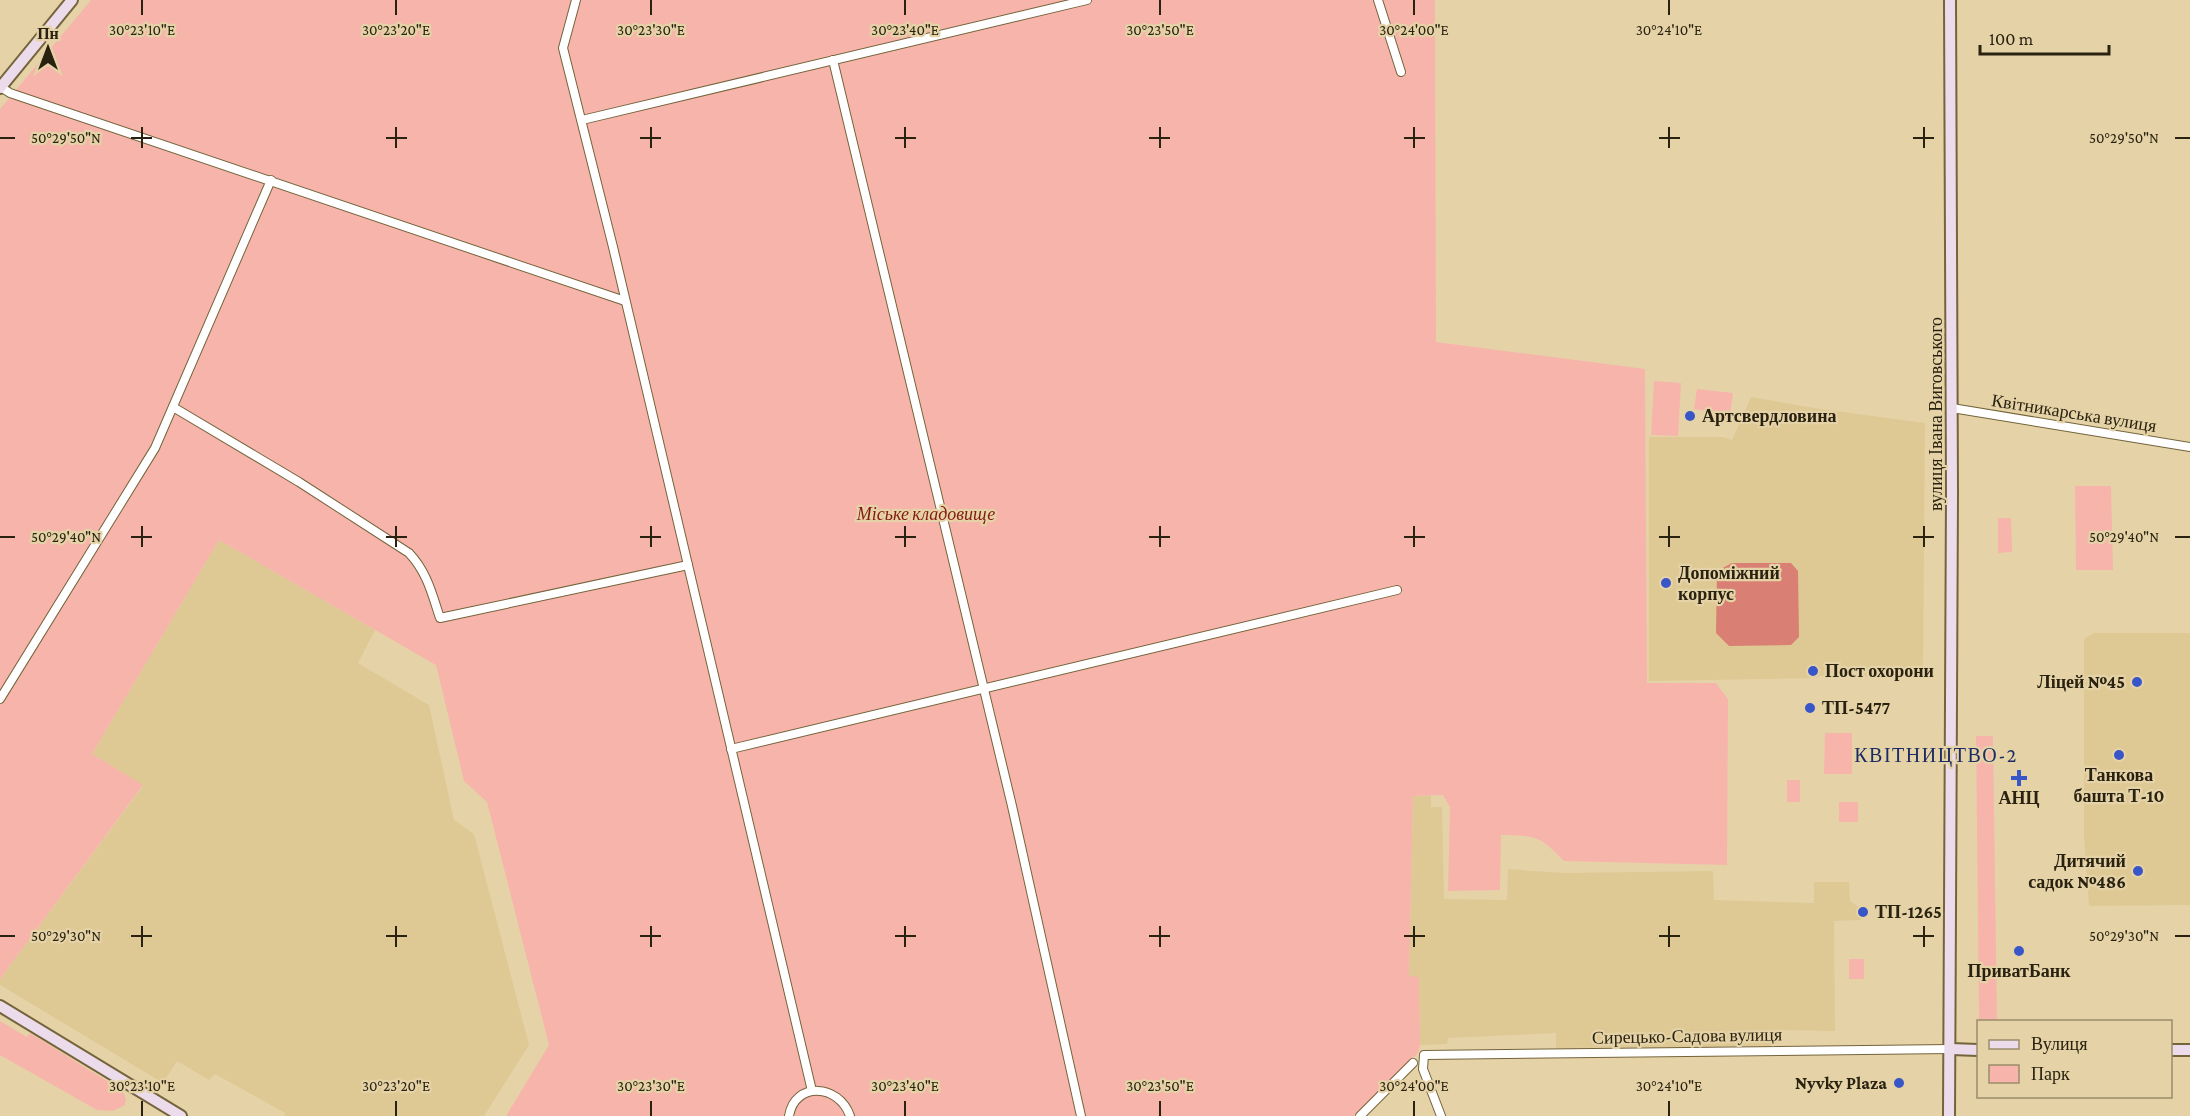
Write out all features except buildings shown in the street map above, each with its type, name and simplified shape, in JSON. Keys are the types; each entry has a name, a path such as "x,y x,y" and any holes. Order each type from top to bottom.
{"main road":[{"path":"0,87 72,0"},
{"name":"вулиця Івана Виговського","path":"1949,1116 1952,408 1950,0"},
{"path":"0,1006 181,1116"},
{"path":"1951,1049 1977,1050"},
{"path":"2172,1050 2190,1050"}],"street":[{"path":"576,0 563,48 812,1091"},
{"path":"582,120 1087,0"},
{"path":"1378,0 1401,72"},
{"path":"833,60 1014,818 1081,1116"},
{"path":"0,87 12,94 625,301"},
{"path":"0,699 155,448 271,180"},
{"path":"173,407 299,482 409,553 420,564 427,578 440,618 688,566"},
{"name":"Квітникарська вулиця","path":"1952,408 2190,447"},
{"path":"731,749 1397,590"},
{"name":"Сирецько-Садова вулиця","path":"1442,1116 1423,1069 1424,1055 1951,1049"},
{"path":"1360,1116 1413,1063"},
{"path":"789,1116 795,1102 802,1095 822,1090 840,1099 847,1107 850,1116"}],"shaded area":[{"path":"1751,397 1925,423 1923,677 1819,676 1817,678 1649,681 1649,437 1723,437 1732,440"},
{"path":"219,540 375,630 358,663 429,705 454,820 474,834 529,1045 484,1116 285,1116 285,1113 215,1074 209,1080 177,1061 163,1083 0,985 0,979 143,786 92,754"},
{"path":"1732,563 1791,563 1798,571 1799,637 1791,645 1729,646 1716,633 1717,571"},
{"path":"2094,633 2190,633 2190,905 2089,906 2084,837 2084,639"},
{"path":"1413,796 1431,796 1431,807 1442,807 1444,899 1507,900 1508,869 1564,873 1713,871 1714,900 1814,903 1814,882 1849,882 1850,901 1860,908 1861,920 1834,921 1835,1031 1775,1030 1775,1046 1556,1048 1556,1033 1448,1038 1447,1044 1420,1045 1419,977 1409,977"}],"green space":[{"name":"Міське кладовище","path":"91,0 1435,0 1436,342 1645,369 1647,683 1716,683 1728,699 1727,865 1564,861 1549,846 1536,839 1501,835 1500,890 1448,891 1450,807 1443,795 1413,796 1409,976 1419,977 1420,1045 1418,1053 1354,1116 506,1116 549,1045 487,802 464,781 436,665 219,540 92,754 143,785 0,979 0,109"},
{"path":"1654,381 1681,383 1678,436 1651,435"},
{"path":"1697,389 1733,393 1730,414 1694,409"},
{"path":"2075,486 2111,486 2113,570 2076,570"},
{"path":"1998,518 2011,518 2012,552 1998,553"},
{"path":"1825,733 1852,733 1852,774 1824,774"},
{"path":"1976,736 1993,736 1997,1020 1979,1020"},
{"path":"1787,780 1800,780 1800,802 1787,802"},
{"path":"1839,802 1858,802 1858,822 1839,822"},
{"path":"1849,959 1864,959 1864,979 1849,979"},
{"path":"0,1021 27,1037 30,1033 123,1091 125,1105 113,1111 97,1110 0,1055"}],"place":[{"name":"Артсвердловина","path":"1690,416"},
{"name":"Допоміжний корпус","path":"1666,583"},
{"name":"Пост охорони","path":"1813,671"},
{"name":"Ліцей №45","path":"2137,682"},
{"name":"ТП-5477","path":"1810,708"},
{"name":"Танкова башта Т-10","path":"2119,755"},
{"name":"АНЦ","path":"2019,778"},
{"name":"Дитячий садок №486","path":"2138,871"},
{"name":"ТП-1265","path":"1863,912"},
{"name":"ПриватБанк","path":"2019,951"},
{"name":"Nyvky Plaza","path":"1899,1083"}],"district":[{"name":"КВІТНИЦТВО-2","path":"1936,755"}]}
